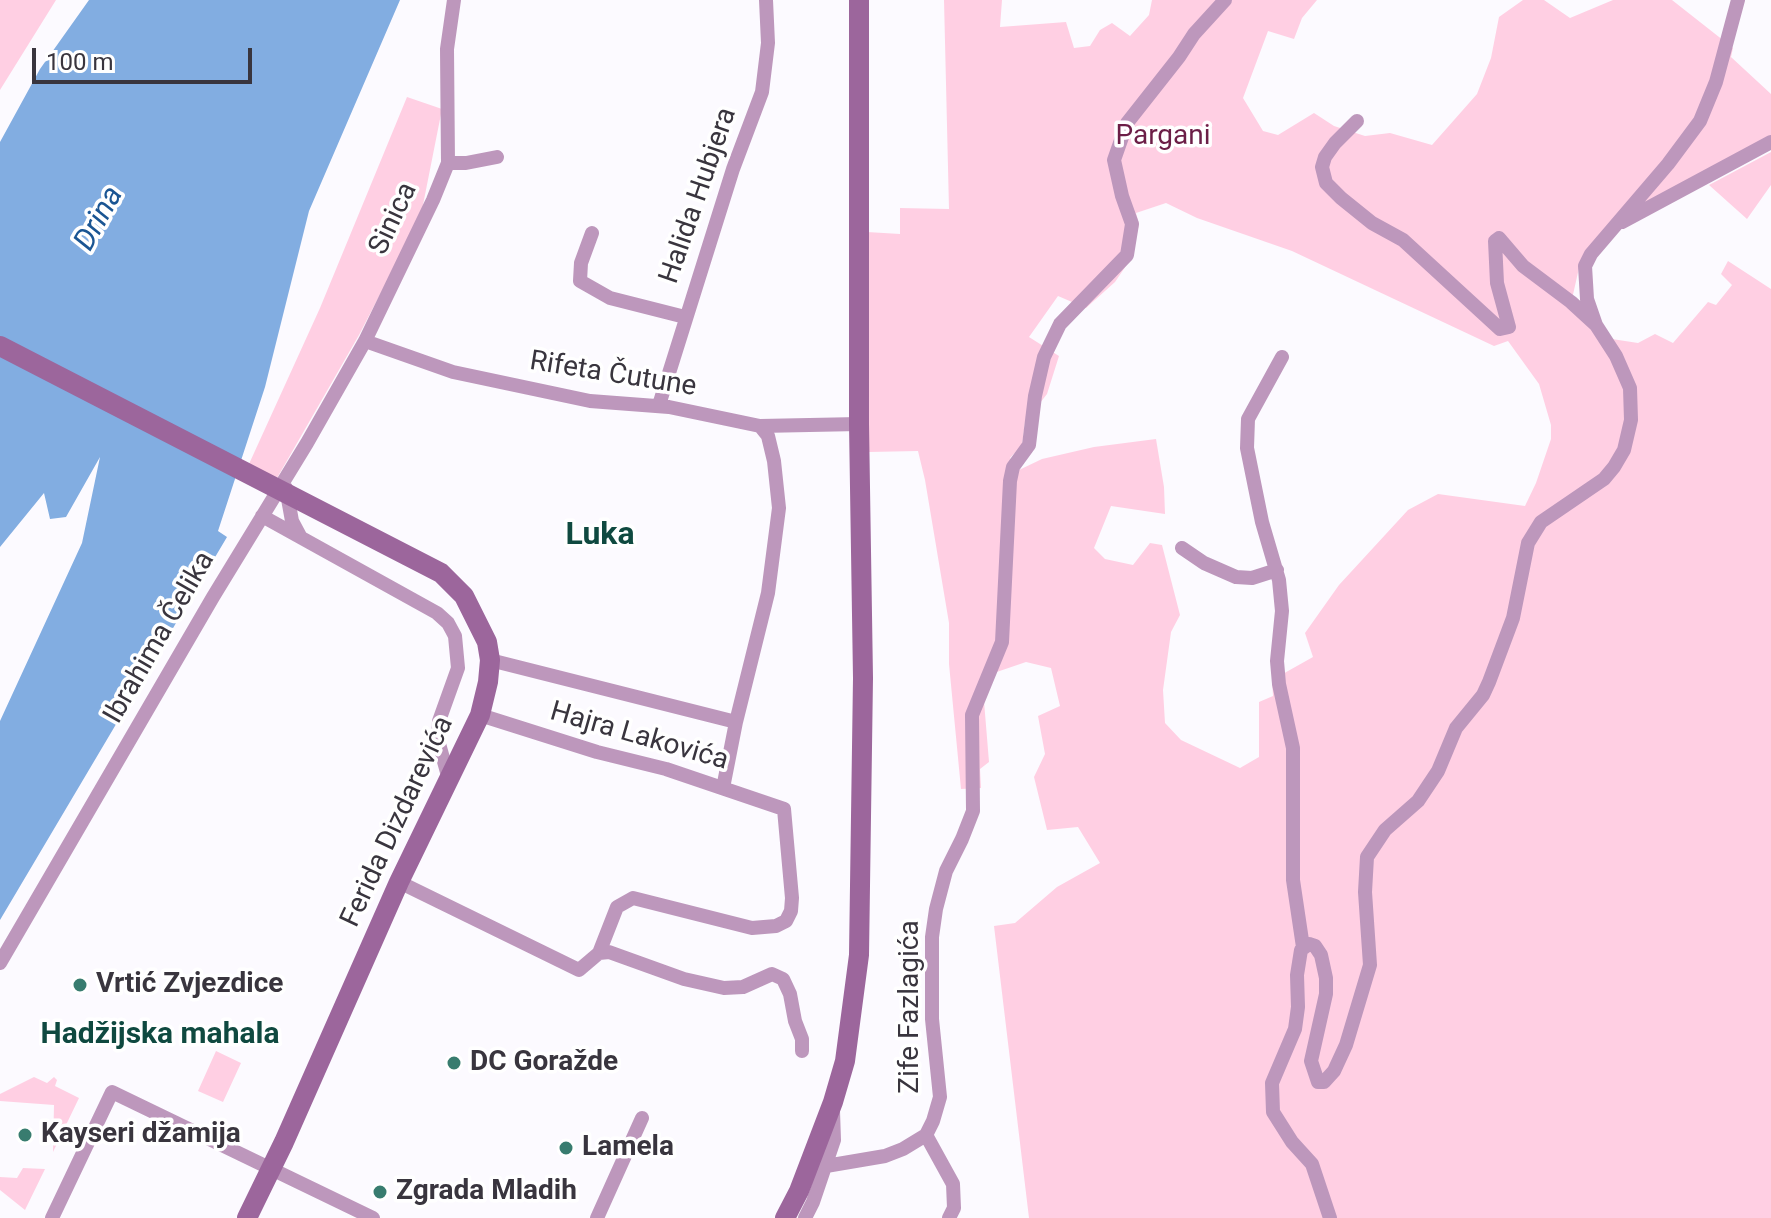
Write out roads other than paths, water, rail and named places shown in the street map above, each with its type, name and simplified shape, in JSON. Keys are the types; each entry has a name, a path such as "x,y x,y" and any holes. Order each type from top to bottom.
{"street":[{"path":"448,163 447,49 454,0"},
{"name":"Halida Hubjera","path":"659,405 733,169 762,92 768,43 766,0"},
{"path":"785,1218 799,1191 845,1061 859,955 863,663 859,424 859,0"},
{"name":"Zife Fazlagića","path":"826,1166 885,1156 926,1135 933,1121 940,1097 932,1019 932,937 946,871 973,811 972,715 1002,642 1013,467 1029,445 1044,357 1060,324 1127,255 1132,224 1114,160 1127,123 1194,34 1225,0"},
{"path":"1303,947 1309,944 1315,946 1321,955 1326,978 1326,994 1311,1061 1318,1082 1324,1082 1334,1071 1346,1045 1370,965 1365,892 1367,857 1385,830 1418,801 1438,771 1456,728 1483,695 1513,618 1528,543 1541,522 1604,479 1624,450 1631,420 1630,388 1616,356 1596,325 1587,299 1585,266 1591,254 1700,121 1716,82 1738,0"},
{"path":"1357,121 1335,143 1322,167 1326,183 1341,198 1372,223 1403,240 1500,329 1509,327 1497,283 1495,241 1499,238 1523,266 1596,325"},
{"path":"1618,224 1771,142"},
{"name":"Sinica","path":"365,341 448,163 497,157"},
{"path":"592,233 579,275 585,285 610,298 685,317"},
{"name":"Rifeta Čutune","path":"365,341 453,372 590,401 659,405 760,426 859,424"},
{"name":"Ibrahima Čelika","path":"0,963 365,341"},
{"name":"Ferida Dizdarevića","path":"0,346 441,573 454,584 478,620 487,642 490,660 488,682 480,715 448,776 247,1218"},
{"path":"1282,357 1248,419 1247,448 1262,522 1277,570 1282,611 1277,661 1293,748 1293,880 1303,947 1297,975 1295,1029 1272,1083 1273,1112 1292,1142 1312,1164 1330,1218"},
{"path":"723,788 768,593 779,508 774,461 768,436 760,426"},
{"path":"285,480 292,521 301,536"},
{"path":"262,516 437,613 448,623 455,636 458,668 439,721 438,740 448,776"},
{"path":"1182,548 1204,563 1236,577 1252,578 1277,570"},
{"path":"490,660 736,722"},
{"name":"Hajra Lakovića","path":"480,715 784,809 792,898 786,921 776,926 752,928 633,898 617,907 599,953"},
{"path":"399,882 579,970 599,953 609,952 684,979 724,988 743,987 772,974 783,979 790,994 802,1039 802,1051"},
{"path":"52,1218 112,1092 373,1218"},
{"path":"805,1218 834,1140 833,1102"},
{"path":"597,1218 642,1118"},
{"name":"Zife Fazlagića","path":"926,1135 953,1184 954,1208 949,1218"}],"water":[{"name":"Drina","path":"89,0 400,0 309,211 265,387 218,531 227,537 0,920 0,721 82,543 100,457 66,517 50,519 44,493 0,547 0,142 40,69"}],"place":[{"name":"Vrtić Zvjezdice","path":"80,985"},
{"name":"DC Goražde","path":"454,1063"},
{"name":"Kayseri džamija","path":"25,1135"},
{"name":"Lamela","path":"566,1148"},
{"name":"Zgrada Mladih","path":"380,1192"}],"district":[{"name":"Luka","path":"600,536"},
{"name":"Hadžijska mahala","path":"160,1035"}],"park label":[{"name":"Pargani","path":"1163,137"}]}
